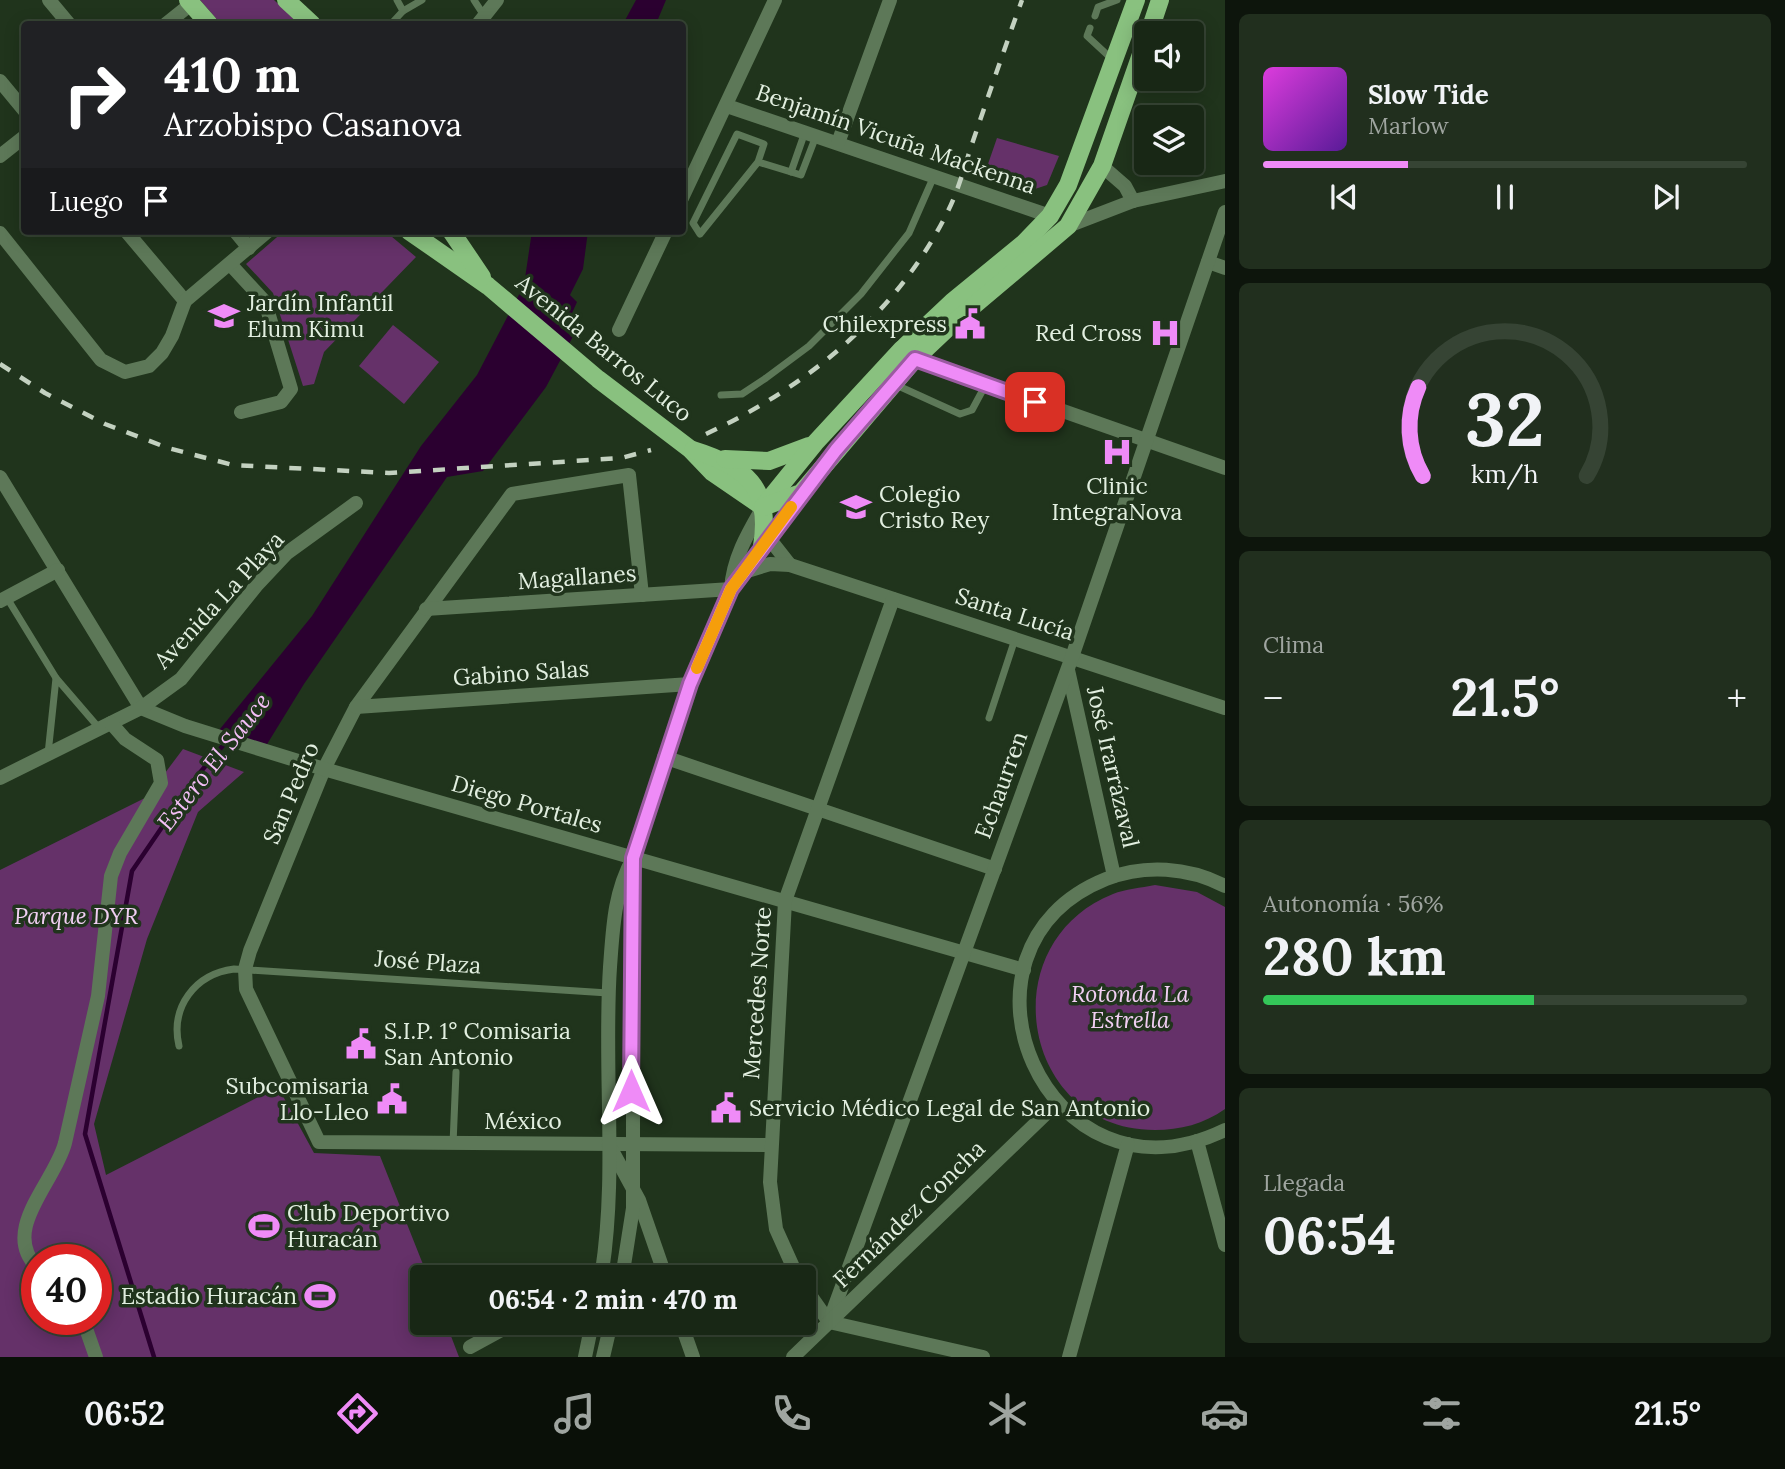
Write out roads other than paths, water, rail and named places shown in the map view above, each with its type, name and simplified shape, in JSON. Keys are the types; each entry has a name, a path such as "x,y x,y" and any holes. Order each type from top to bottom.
{"main road":[{"path":"286,0 309,21"},
{"path":"765,541 763,507 816,443 901,350 952,302 1024,243 1050,216 1068,185 1136,0"},
{"path":"1153,21 1160,0"},
{"path":"190,2 206,21"},
{"path":"763,507 801,493 915,359 952,324 1068,226 1102,166 1134,74"},
{"path":"1102,96 1099,146 1102,166"},
{"name":"Avenida Barros Luco","path":"414,235 461,270 488,286 598,379 690,449 712,472 763,507"},
{"name":"Avenida Barros Luco","path":"454,235 488,286"},
{"path":"717,457 743,462 769,461 794,454 816,443"},
{"name":"Avenida Barros Luco","path":"690,449 717,457 754,483 763,507"}],"street":[{"path":"49,0 66,21"},
{"path":"481,21 496,0"},
{"path":"686,190 775,0"},
{"path":"838,143 890,0"},
{"path":"169,21 190,2"},
{"path":"0,81 21,106"},
{"name":"Benjamín Vicuña Mackenna","path":"727,106 1050,216"},
{"path":"0,156 21,139"},
{"path":"1102,166 1125,186 1133,201"},
{"path":"1068,226 1133,201 1225,181"},
{"name":"Echaurren","path":"829,1322 1070,663 1225,212"},
{"path":"0,233 101,360 112,368 132,372 149,366 162,353 172,336 185,301 264,235"},
{"path":"129,235 185,301"},
{"path":"238,235 249,248"},
{"path":"619,330 664,235"},
{"path":"1208,262 1225,268"},
{"path":"230,264 265,302 290,389 281,402 241,412"},
{"path":"915,359 1225,468"},
{"name":"San Pedro","path":"245,969 324,769 356,707 512,494 629,475 642,595"},
{"path":"0,477 141,708"},
{"path":"600,1265 608,1205 608,993 615,904 620,882 633,858 690,684 731,589 801,493"},
{"name":"Avenida La Playa","path":"0,778 141,708 181,679 256,586 287,553 356,503"},
{"path":"731,589 732,571 744,541 763,507"},
{"path":"765,541 790,565"},
{"name":"Santa Lucía","path":"744,572 770,564 790,565 1015,638 1070,663 1225,708"},
{"path":"4,599 58,570"},
{"name":"Magallanes","path":"426,610 731,589"},
{"name":"Mercedes Norte","path":"792,1265 776,1229 770,1182 785,901 893,599"},
{"name":"José Irarrázaval","path":"1070,663 1114,876"},
{"name":"Gabino Salas","path":"356,707 690,684"},
{"name":"Diego Portales","path":"141,708 185,726 302,763 1024,970"},
{"path":"22,1244 20,1225 63,1152 98,996 115,864 161,783 157,760 105,726"},
{"path":"664,757 995,869"},
{"path":"624,1265 631,1230 633,1186 633,858"},
{"path":"1225,886 1200,875 1172,870 1143,870 1114,876 1087,889 1063,907 1040,936 1024,970 1019,1013 1023,1041 1036,1075 1056,1104 1089,1129 1128,1144 1170,1147 1197,1141 1225,1130"},
{"name":"México","path":"245,969 250,998 319,1142 453,1145 770,1145"},
{"name":"Fernández Concha","path":"793,1357 1056,1104"},
{"path":"1197,1141 1225,1245"},
{"path":"608,1143 633,1186 661,1265"},
{"path":"1069,1357 1128,1144"},
{"path":"816,1304 829,1322 984,1357"},
{"path":"88,1335 96,1357"},
{"path":"470,1347 492,1335"},
{"path":"585,1357 590,1335"},
{"path":"603,1357 608,1335"},
{"path":"685,1335 693,1357"}],"lane":[{"path":"397,0 403,11"},
{"path":"394,21 403,11 422,0"},
{"path":"474,0 481,21"},
{"path":"1095,16 1098,8 1117,0"},
{"path":"1090,28 1087,36 1115,62"},
{"path":"737,134 764,144 758,162 749,172 700,234 693,223 737,134"},
{"path":"758,162 791,172 811,134"},
{"path":"721,395 742,394 766,378 809,346 861,294 909,233 934,175"},
{"path":"894,384 960,414 972,410 986,384"},
{"path":"4,599 56,678 105,726"},
{"path":"989,718 1015,638"},
{"path":"48,754 56,678"},
{"name":"José Plaza","path":"179,1046 178,1019 189,993 214,974 245,969 608,993"},
{"path":"453,1145 456,1073"}],"waterway":[{"name":"Estero El Sauce","path":"154,1357 85,1134 132,871 197,776 226,742"}],"railway":[{"path":"706,434 779,394 814,370 876,314 903,282 927,248 952,203 1022,0"},
{"path":"0,364 45,393 105,424 168,448 233,465 389,473 621,458 651,450"}],"place":[{"name":"Jardín Infantil Elum Kimu","path":"224,316"},
{"name":"Chilexpress","path":"970,324"},
{"name":"Red Cross","path":"1165,333"},
{"name":"Clinic IntegraNova","path":"1117,452"},
{"name":"Colegio Cristo Rey","path":"856,507"},
{"name":"S.I.P. 1° Comisaria San Antonio","path":"361,1044"},
{"name":"Subcomisaria Llo-Lleo","path":"392,1099"},
{"name":"Servicio Médico Legal de San Antonio","path":"726,1108"},
{"name":"Club Deportivo Huracán","path":"264,1226"},
{"name":"Estadio Huracán","path":"320,1296"}],"park label":[{"name":"Parque DYR","path":"76,916"},
{"name":"Rotonda La Estrella","path":"1130,1007"}]}
